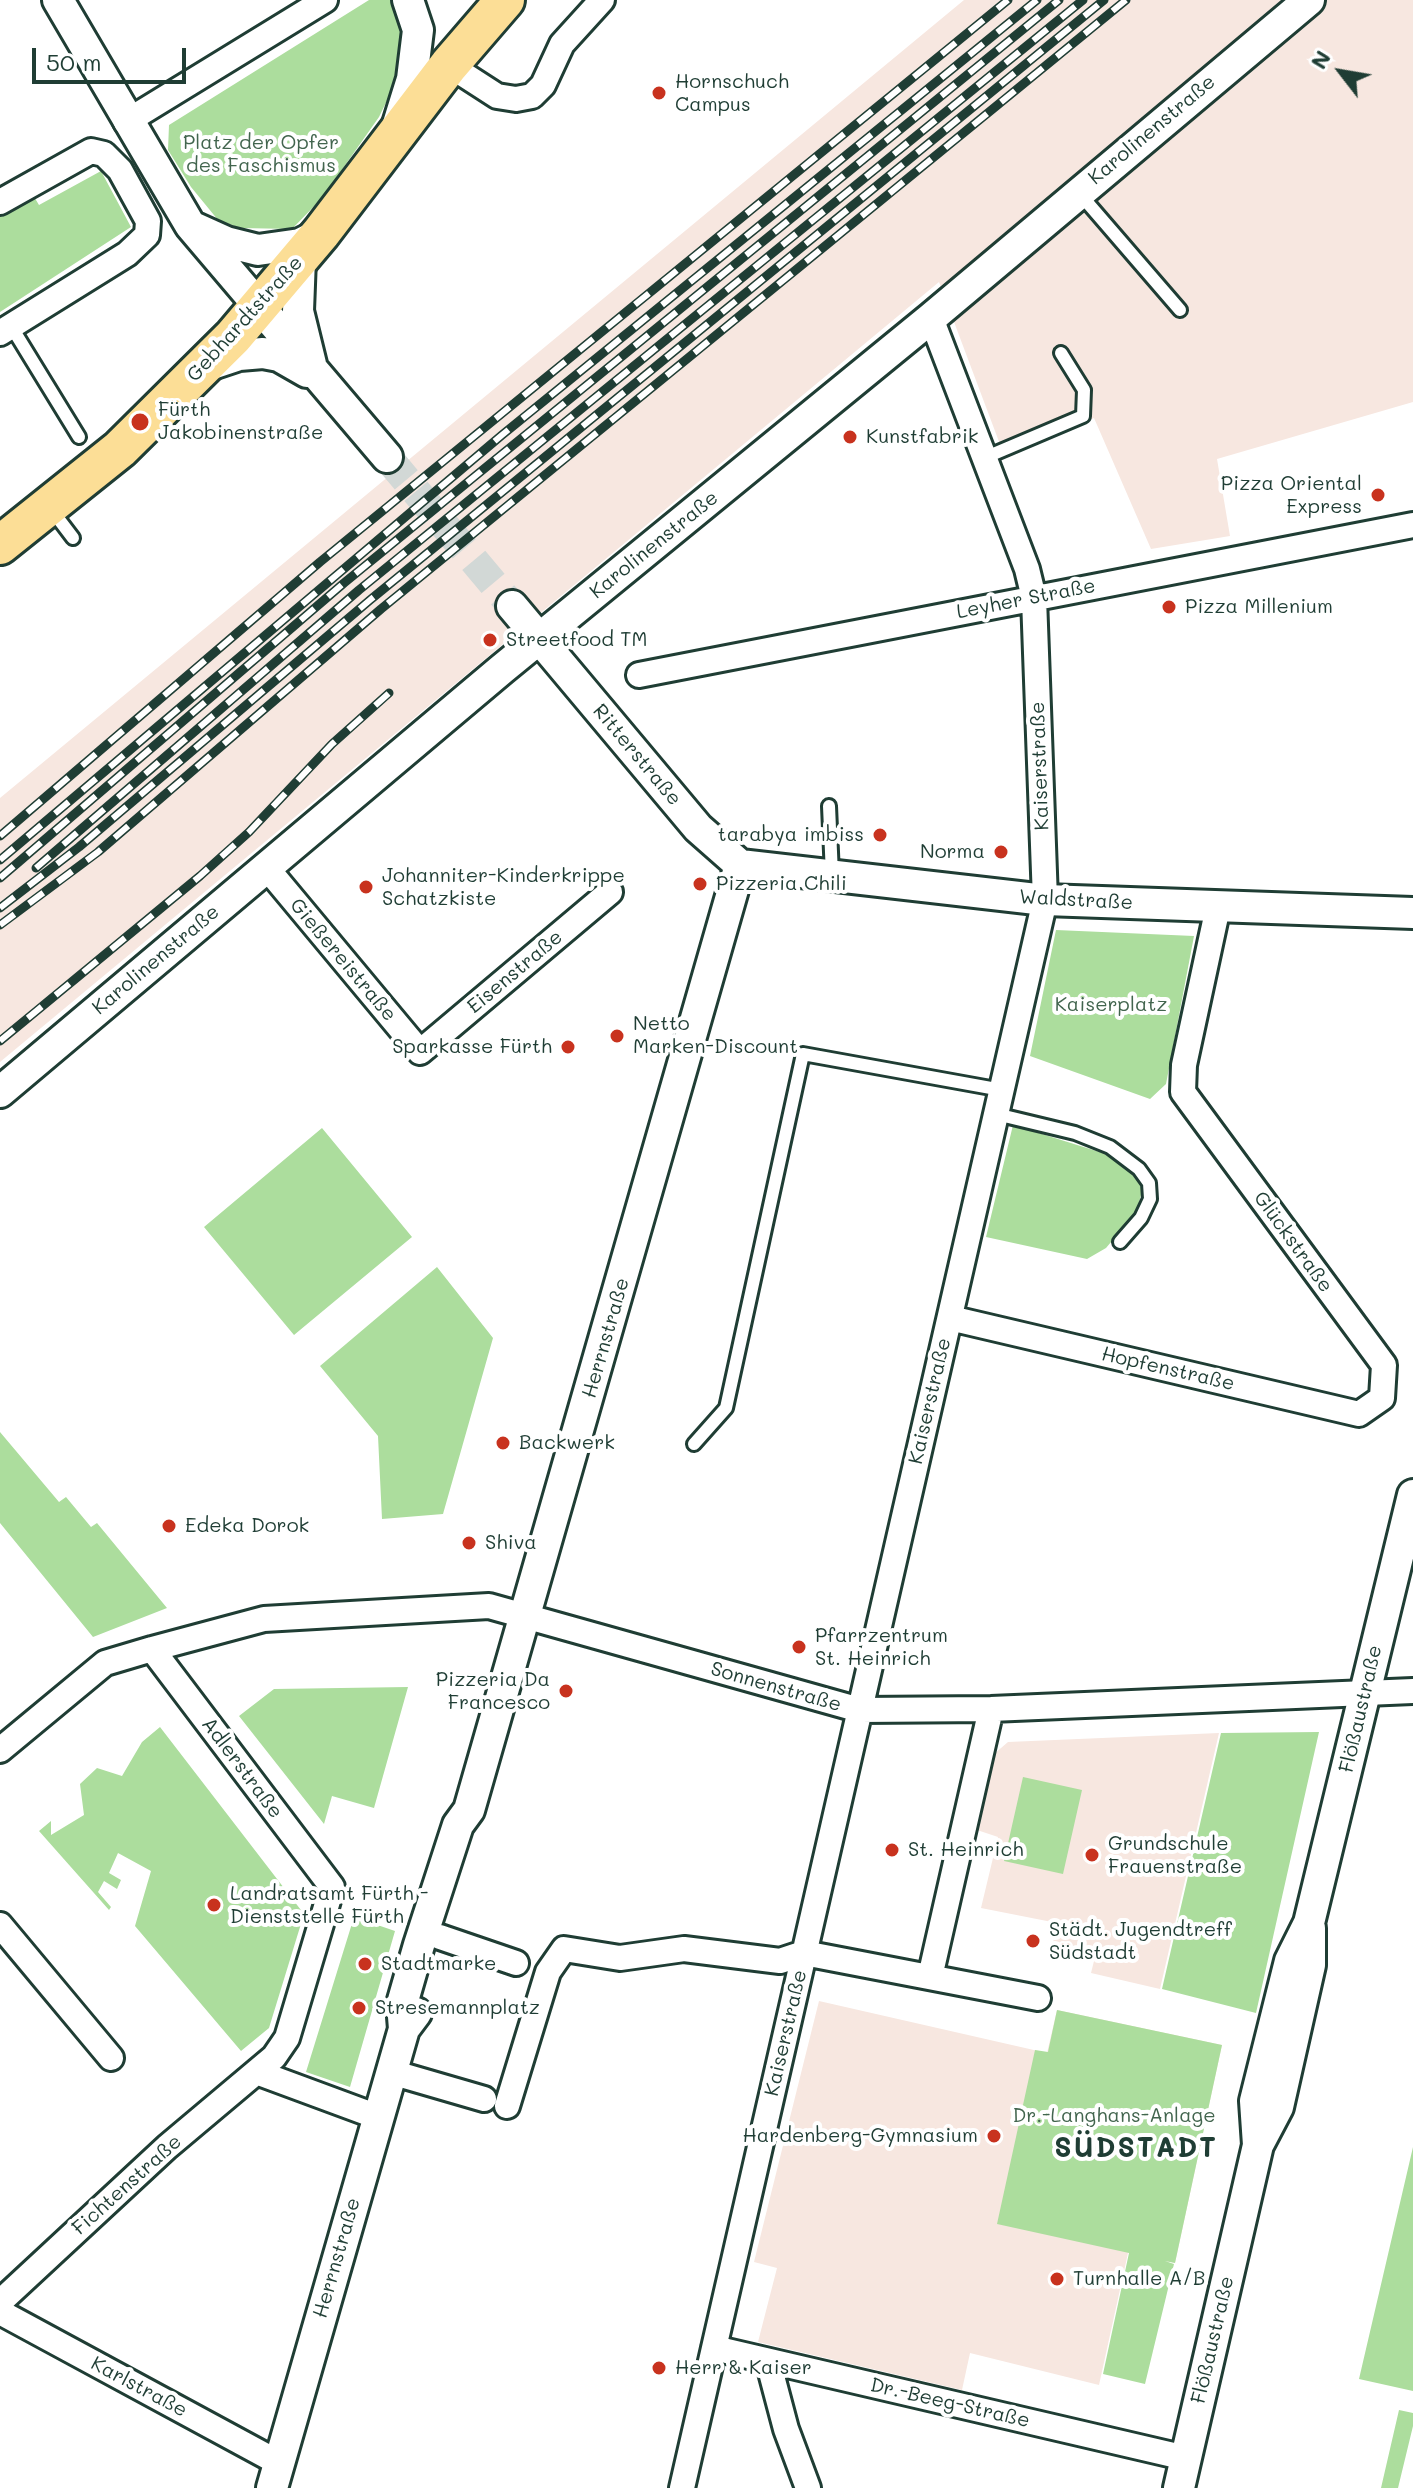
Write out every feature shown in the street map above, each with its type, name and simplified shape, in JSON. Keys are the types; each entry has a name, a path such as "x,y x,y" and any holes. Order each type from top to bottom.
{"main road":[{"name":"Gebhardtstraße","path":"0,545 120,449 206,366 259,308 449,65 505,0"}],"street":[{"path":"58,0 126,122 190,225 387,457"},
{"path":"126,122 325,0"},
{"path":"408,0 418,30 449,65 497,96 516,99 532,96 543,85 562,44 602,0"},
{"name":"Karolinenstraße","path":"0,1092 1309,0"},
{"path":"395,134 412,79 418,30"},
{"path":"0,202 91,151 104,154 120,170 148,221 147,235 127,254 6,329"},
{"path":"190,225 226,242 258,250 310,245 298,311 316,377"},
{"name":"Kaiserstraße","path":"682,2488 1045,900 1034,598 1027,569 931,318"},
{"path":"206,366 239,355 263,353 279,356 316,377"},
{"name":"Leyher Straße","path":"639,675 1413,525"},
{"name":"Ritterstraße","path":"512,606 538,641 698,828 740,865"},
{"name":"Waldstraße","path":"740,865 1045,900 1413,913"},
{"name":"Herrnstraße","path":"404,2029 402,2004 419,1945 458,1825 469,1810 740,865"},
{"name":"Gießereistraße","path":"266,867 420,1052"},
{"name":"Eisenstraße","path":"420,1052 610,892"},
{"name":"Glückstraße","path":"1218,907 1184,1065 1183,1092 1384,1365 1382,1398"},
{"name":"Hopfenstraße","path":"950,1318 1359,1414 1382,1398"},
{"name":"Flößaustraße","path":"1179,2488 1258,2145 1278,2107 1292,2049 1310,1965 1309,1923 1413,1495"},
{"name":"Sonnenstraße","path":"0,1750 105,1663 152,1649 264,1619 489,1606 860,1710 991,1709 1413,1691"},
{"name":"Adlerstraße","path":"152,1649 332,1887 287,2038 259,2073"},
{"path":"930,1977 991,1709"},
{"name":"Herrnstraße","path":"275,2475 404,2029 418,2009 472,1828 469,1810"},
{"path":"0,1925 111,2058"},
{"path":"440,1937 516,1963"},
{"path":"391,2072 495,2103 548,1972 564,1949 620,1958 684,1949 780,1961 804,1953 1038,1998"},
{"path":"259,2073 378,2117"},
{"name":"Fichtenstraße","path":"0,2302 167,2147 259,2073"},
{"name":"Karlstraße","path":"0,2312 275,2475"},
{"name":"Dr.-Beeg-Straße","path":"714,2348 1186,2458"},
{"path":"768,2361 786,2429 808,2488"}],"lane":[{"path":"1078,192 1180,310"},
{"path":"6,329 79,437"},
{"path":"984,458 1083,416 1084,390 1061,353"},
{"path":"48,506 73,538"},
{"path":"829,806 832,875"},
{"path":"694,1444 726,1408 803,1054 999,1102 1110,1147 1139,1169 1149,1183 1150,1199 1141,1218 1120,1242"}],"shaded area":[{"path":"964,0 1413,0 1413,402 1217,459 1230,536 1151,549 1094,418 1004,455 939,282 0,1062 0,798"},
{"name":"Grundschule Frauenstraße","path":"1219,1733 1160,1989 1091,1973 1096,1953 1053,1943 1057,1923 981,1908 998,1837 977,1830 994,1754 1008,1742"},
{"name":"Hardenberg-Gymnasium","path":"819,2001 1047,2053 1057,2010 1222,2045 1175,2263 1128,2253 1099,2385 970,2353 962,2390 758,2342 777,2268 754,2262"}],"green space":[{"name":"Platz der Opfer des Faschismus","path":"369,0 395,0 402,29 403,54 397,80 379,117 322,198 292,229 240,228 218,220 191,187 168,150 169,125"},
{"path":"101,171 131,227 0,312 0,214 33,195 39,205"},
{"name":"Kaiserplatz","path":"1056,930 1194,936 1166,1084 1150,1099 1030,1056"},
{"path":"1013,1125 1119,1158 1144,1183 1137,1211 1106,1248 1087,1259 986,1237"},
{"path":"322,1128 412,1237 294,1335 204,1227"},
{"path":"437,1267 493,1338 443,1514 382,1519 378,1436 320,1366"},
{"path":"0,1432 59,1502 66,1497 91,1527 97,1523 167,1608 93,1637 0,1523"},
{"path":"408,1687 374,1808 332,1796 324,1824 239,1716 274,1689"},
{"path":"160,1727 304,1914 269,2028 241,2051 135,1926 151,1871 118,1853 109,1873 121,1880 117,1889 104,1881 98,1892 111,1907 109,1910 39,1831 51,1821 51,1835 84,1815 80,1784 97,1768 122,1776 142,1742"},
{"path":"1319,1732 1256,2013 1162,1989 1221,1733"},
{"path":"1023,1777 1082,1790 1063,1874 1004,1861"},
{"path":"354,1917 395,1931 350,2087 306,2072"},
{"name":"Dr.-Langhans-Anlage","path":"1057,2010 1222,2045 1175,2263 1165,2261 1174,2264 1145,2384 1103,2374 1129,2253 997,2224 1035,2050 1048,2052"},
{"path":"1413,2147 1413,2391 1359,2379"},
{"path":"1399,2410 1413,2413 1413,2426 1398,2488 1381,2488"}],"tunnel":[{"path":"387,457 512,606"}],"railway":[{"path":"0,836 320,562 1008,0"},
{"path":"0,860 502,435 1037,0"},
{"path":"0,878 344,583 1059,0"},
{"path":"36,868 359,590 1083,0"},
{"path":"0,908 79,847 370,600 1104,0"},
{"path":"0,925 98,852 381,609 1126,0"},
{"path":"0,1041 200,876 249,832 332,744 389,693"}],"place":[{"name":"Hornschuch Campus","path":"659,93"},
{"name":"Fürth Jakobinenstraße","path":"140,422"},
{"name":"Kunstfabrik","path":"850,437"},
{"name":"Pizza Oriental Express","path":"1378,495"},
{"name":"Pizza Millenium","path":"1169,607"},
{"name":"Streetfood TM","path":"490,640"},
{"name":"tarabya imbiss","path":"880,835"},
{"name":"Norma","path":"1001,852"},
{"name":"Pizzeria Chili","path":"700,884"},
{"name":"Johanniter-Kinderkrippe Schatzkiste","path":"366,887"},
{"name":"Netto Marken-Discount","path":"617,1036"},
{"name":"Sparkasse Fürth","path":"568,1047"},
{"name":"Backwerk","path":"503,1443"},
{"name":"Edeka Dorok","path":"169,1526"},
{"name":"Shiva","path":"469,1543"},
{"name":"Pfarrzentrum St. Heinrich","path":"799,1647"},
{"name":"Pizzeria Da Francesco","path":"566,1691"},
{"name":"St. Heinrich","path":"892,1850"},
{"name":"Grundschule Frauenstraße","path":"1092,1855"},
{"name":"Landratsamt Fürth - Dienststelle Fürth","path":"214,1905"},
{"name":"Städt. Jugendtreff Südstadt","path":"1033,1941"},
{"name":"Stadtmarke","path":"365,1964"},
{"name":"Stresemannplatz","path":"359,2008"},
{"name":"Hardenberg-Gymnasium","path":"994,2136"},
{"name":"Turnhalle A/B","path":"1057,2279"},
{"name":"Herr & Kaiser","path":"659,2368"}],"district":[{"name":"SÜDSTADT","path":"1136,2148"}]}
